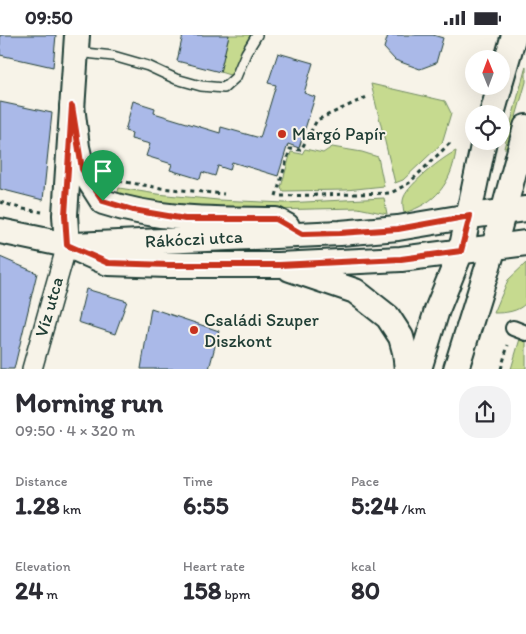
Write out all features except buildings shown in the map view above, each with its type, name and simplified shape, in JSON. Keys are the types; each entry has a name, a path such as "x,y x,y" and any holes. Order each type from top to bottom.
{"street":[{"path":"510,50 514,35"},
{"path":"67,245 65,215 76,44"},
{"path":"72,106 82,169 103,201 133,210 185,219 276,219 302,234"},
{"path":"456,369 494,247 515,210 526,127"},
{"path":"419,369 437,309 461,251 470,216 482,150"},
{"name":"Rákóczi utca","path":"67,245 398,229 515,210"},
{"name":"Rákóczi utca","path":"0,231 67,245 108,263 168,265 279,265 401,259 526,243"},
{"name":"Víz utca","path":"32,369 67,245"},
{"path":"279,265 355,291 388,317 401,337 407,369"}],"lane":[{"path":"76,44 148,66 176,79 201,86 224,88 236,77 246,53 257,35"}],"path":[{"path":"367,97 317,120 302,150 290,149 276,196 391,193 409,183 450,143"},
{"path":"118,181 161,188 227,194"},
{"path":"0,202 23,209"},
{"path":"501,369 520,331"}],"green space":[{"path":"229,35 257,35 236,77 220,72"},
{"path":"526,66 526,82 510,138 510,126"},
{"path":"371,84 445,101 451,113 442,143 403,180 395,183"},
{"path":"332,147 378,157 384,186 346,190 283,191 281,187 291,152 302,154 305,149 323,153"},
{"path":"456,151 450,173 440,191 425,204 404,213 403,199 412,185 435,165"},
{"path":"119,188 218,200 285,203 384,198 387,214 358,208 212,209 134,200 117,195"},
{"path":"526,263 526,303 515,310 494,313 508,280"},
{"path":"526,327 526,369 511,369 522,332"}],"place":[{"name":"Margó Papír","path":"282,134"},
{"name":"Családi Szuper Diszkont","path":"194,330"}],"route":[{"path":"72,106 82,169 103,201 133,210 185,219 276,219 302,234 398,229 470,216 461,251 401,259 279,265 108,263 67,245 65,215 72,106"}]}
